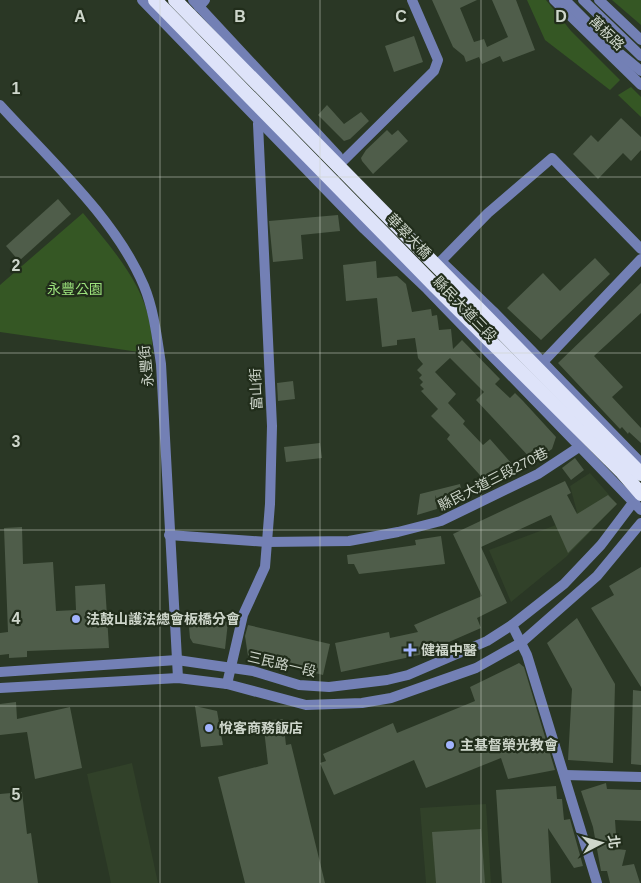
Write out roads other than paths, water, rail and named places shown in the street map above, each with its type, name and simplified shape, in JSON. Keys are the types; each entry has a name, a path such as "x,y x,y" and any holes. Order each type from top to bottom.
{"highway":[{"name":"華翠大橋","path":"155,0 435,286 614,464 639,499"},
{"name":"華翠大橋","path":"175,0 641,474"}],"street":[{"name":"縣民大道三段","path":"142,0 364,229 427,289 579,447 639,499"},
{"path":"343,162 434,71 438,60 412,0"},
{"name":"萬板路","path":"554,0 641,85"},
{"path":"565,0 611,46 641,71"},
{"path":"583,0 641,56"},
{"name":"萬板路","path":"599,0 641,40"},
{"name":"縣民大道三段","path":"199,2 274,89 343,162 493,311 641,463"},
{"path":"258,119 274,89"},
{"name":"永豐街","path":"0,105 101,217 124,246 145,287 154,320 161,364 178,678"},
{"name":"富山街","path":"227,684 243,615 265,567 270,504 272,426 258,119"},
{"path":"427,289 441,261 488,213 552,158 641,249"},
{"path":"542,363 641,260"},
{"name":"縣民大道三段270巷","path":"169,535 267,542 348,541 442,521 538,474 579,447 593,432 602,429 614,434"},
{"name":"三民路一段","path":"0,672 177,660 253,671 299,685 329,687 387,680 408,675 453,658 495,637 512,625 564,584 601,545 639,499"},
{"path":"0,688 178,678 227,684 306,705 362,703 391,698 476,668 522,642 597,576 641,523"},
{"path":"512,625 522,642 565,775 597,883"},
{"path":"387,680 391,698"},
{"path":"565,775 641,777"}],"place":[{"name":"法鼓山護法總會板橋分會","path":"76,619"},
{"name":"健福中醫","path":"410,650"},
{"name":"悅客商務飯店","path":"209,728"},
{"name":"主基督榮光教會","path":"450,745"}],"park label":[{"name":"永豐公園","path":"75,289"}]}
